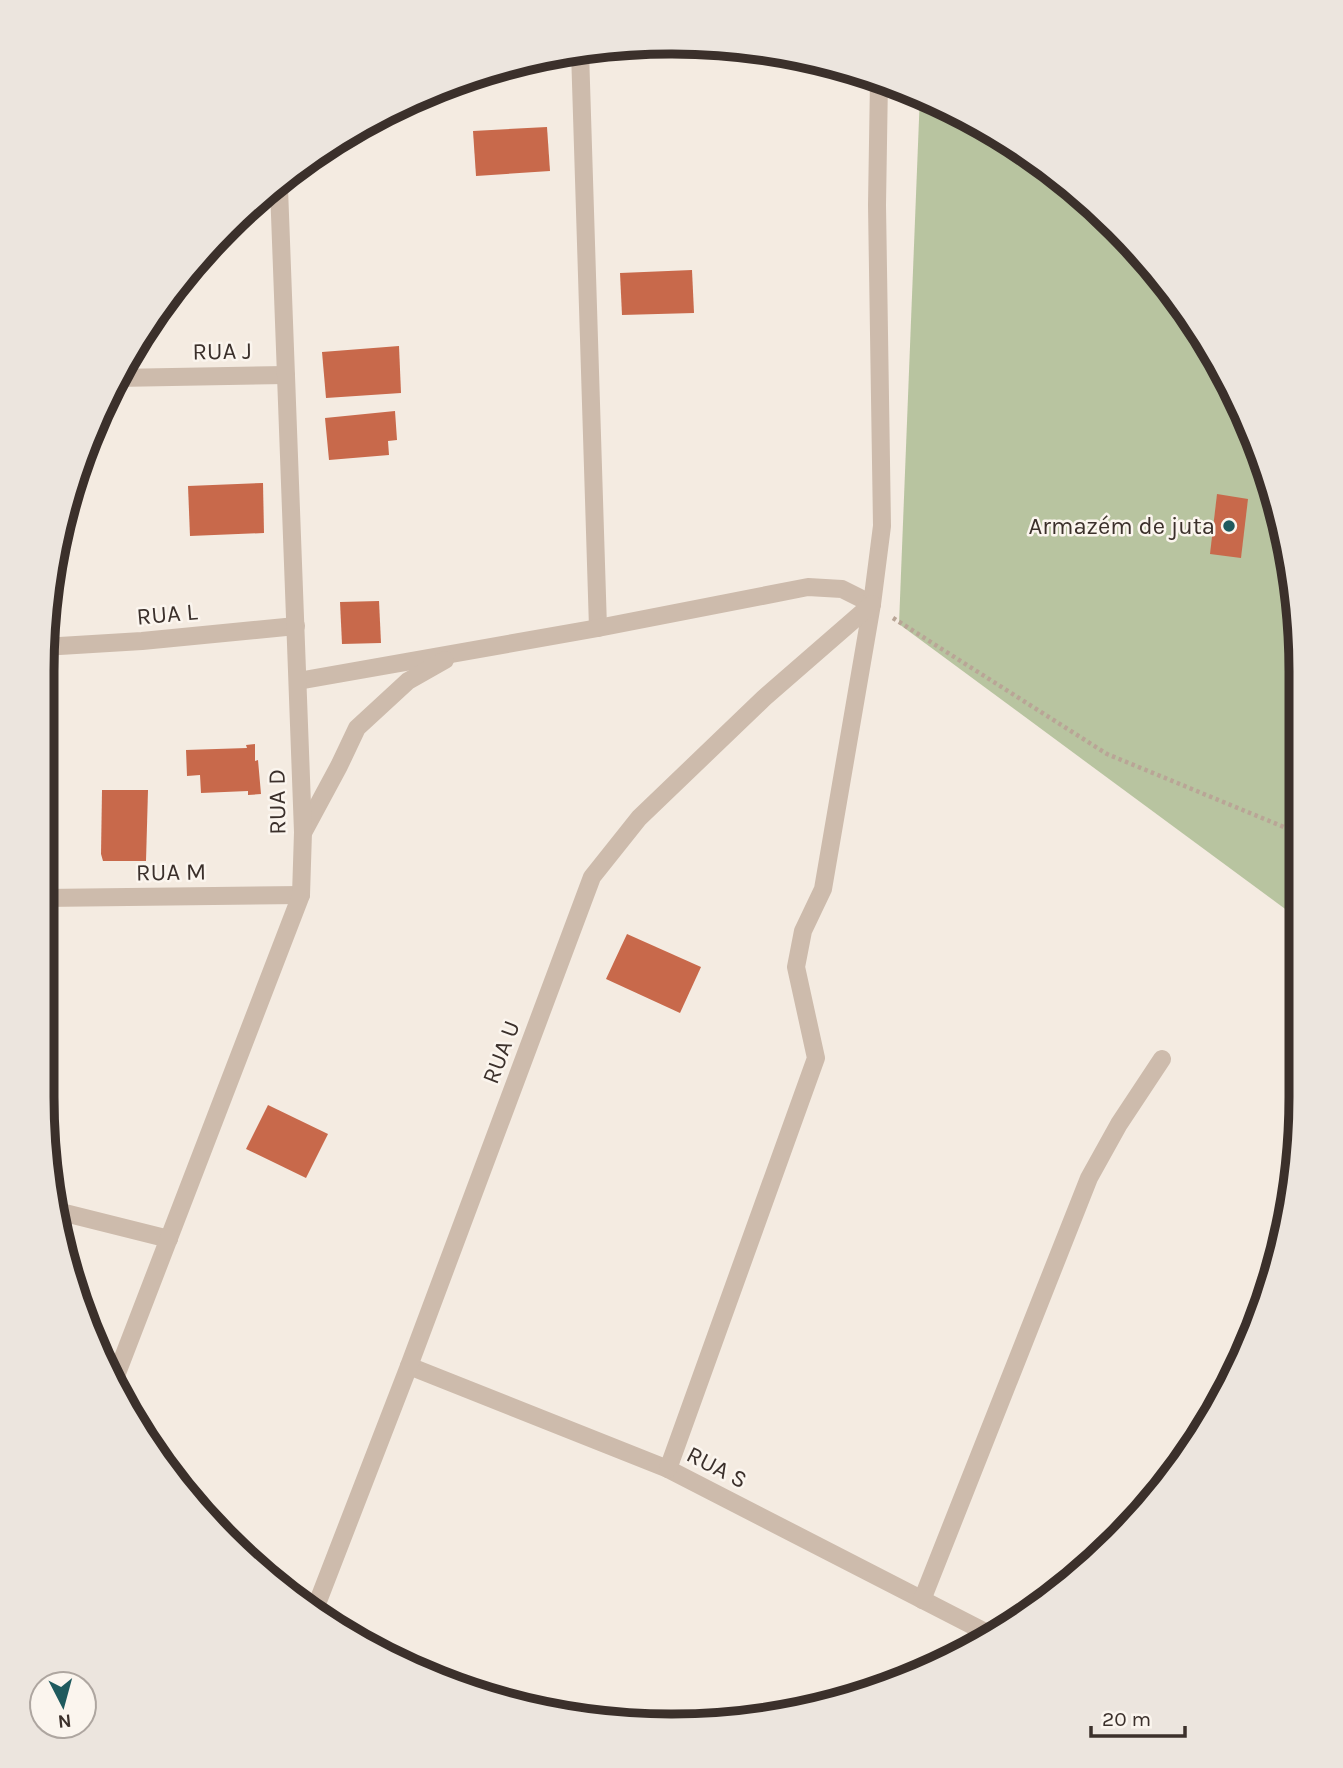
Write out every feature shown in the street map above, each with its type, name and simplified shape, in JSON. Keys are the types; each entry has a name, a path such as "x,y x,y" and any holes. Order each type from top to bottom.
{"street":[{"path":"580,62 598,628"},
{"path":"668,1469 816,1058 796,967 803,930 823,889 872,604 882,526 877,205 879,90"},
{"name":"RUA D","path":"118,1370 301,895 303,832 279,195"},
{"name":"RUA J","path":"129,378 286,374"},
{"path":"298,681 598,628 808,587 842,589 872,604"},
{"name":"RUA U","path":"318,1602 592,877 649,808 764,698 872,604"},
{"name":"RUA L","path":"55,646 142,642 296,626"},
{"path":"303,832 357,728 408,681 457,653"},
{"name":"RUA M","path":"54,898 301,895"},
{"path":"922,1600 1089,1178 1119,1124 1161,1059"},
{"path":"65,1213 169,1240"},
{"name":"RUA S","path":"409,1366 668,1469 981,1630"}],"path":[{"path":"872,604 1107,754 1289,829"}],"green space":[{"path":"920,106 1014,158 1078,207 1108,235 1136,265 1185,329 1225,398 1242,435 1268,512 1277,551 1287,631 1289,912 899,624"}],"building":[{"path":"547,127 550,171 476,176 473,131"},
{"path":"692,270 694,313 622,315 620,273"},
{"path":"399,346 401,393 326,398 322,352"},
{"path":"395,411 397,440 388,441 389,455 329,460 325,418"},
{"path":"263,483 264,533 190,536 188,486"},
{"name":"Armazém de juta","path":"1217,494 1248,499 1241,558 1210,554"},
{"path":"379,601 381,643 342,644 340,602"},
{"path":"255,744 261,794 248,795 248,791 201,793 200,775 187,776 186,750 247,748 246,745"},
{"path":"102,790 148,790 146,861 103,861"},
{"path":"627,934 701,967 680,1013 606,979"},
{"path":"268,1105 328,1134 306,1178 246,1149"}],"place":[{"name":"Armazém de juta","path":"1229,526"}]}
